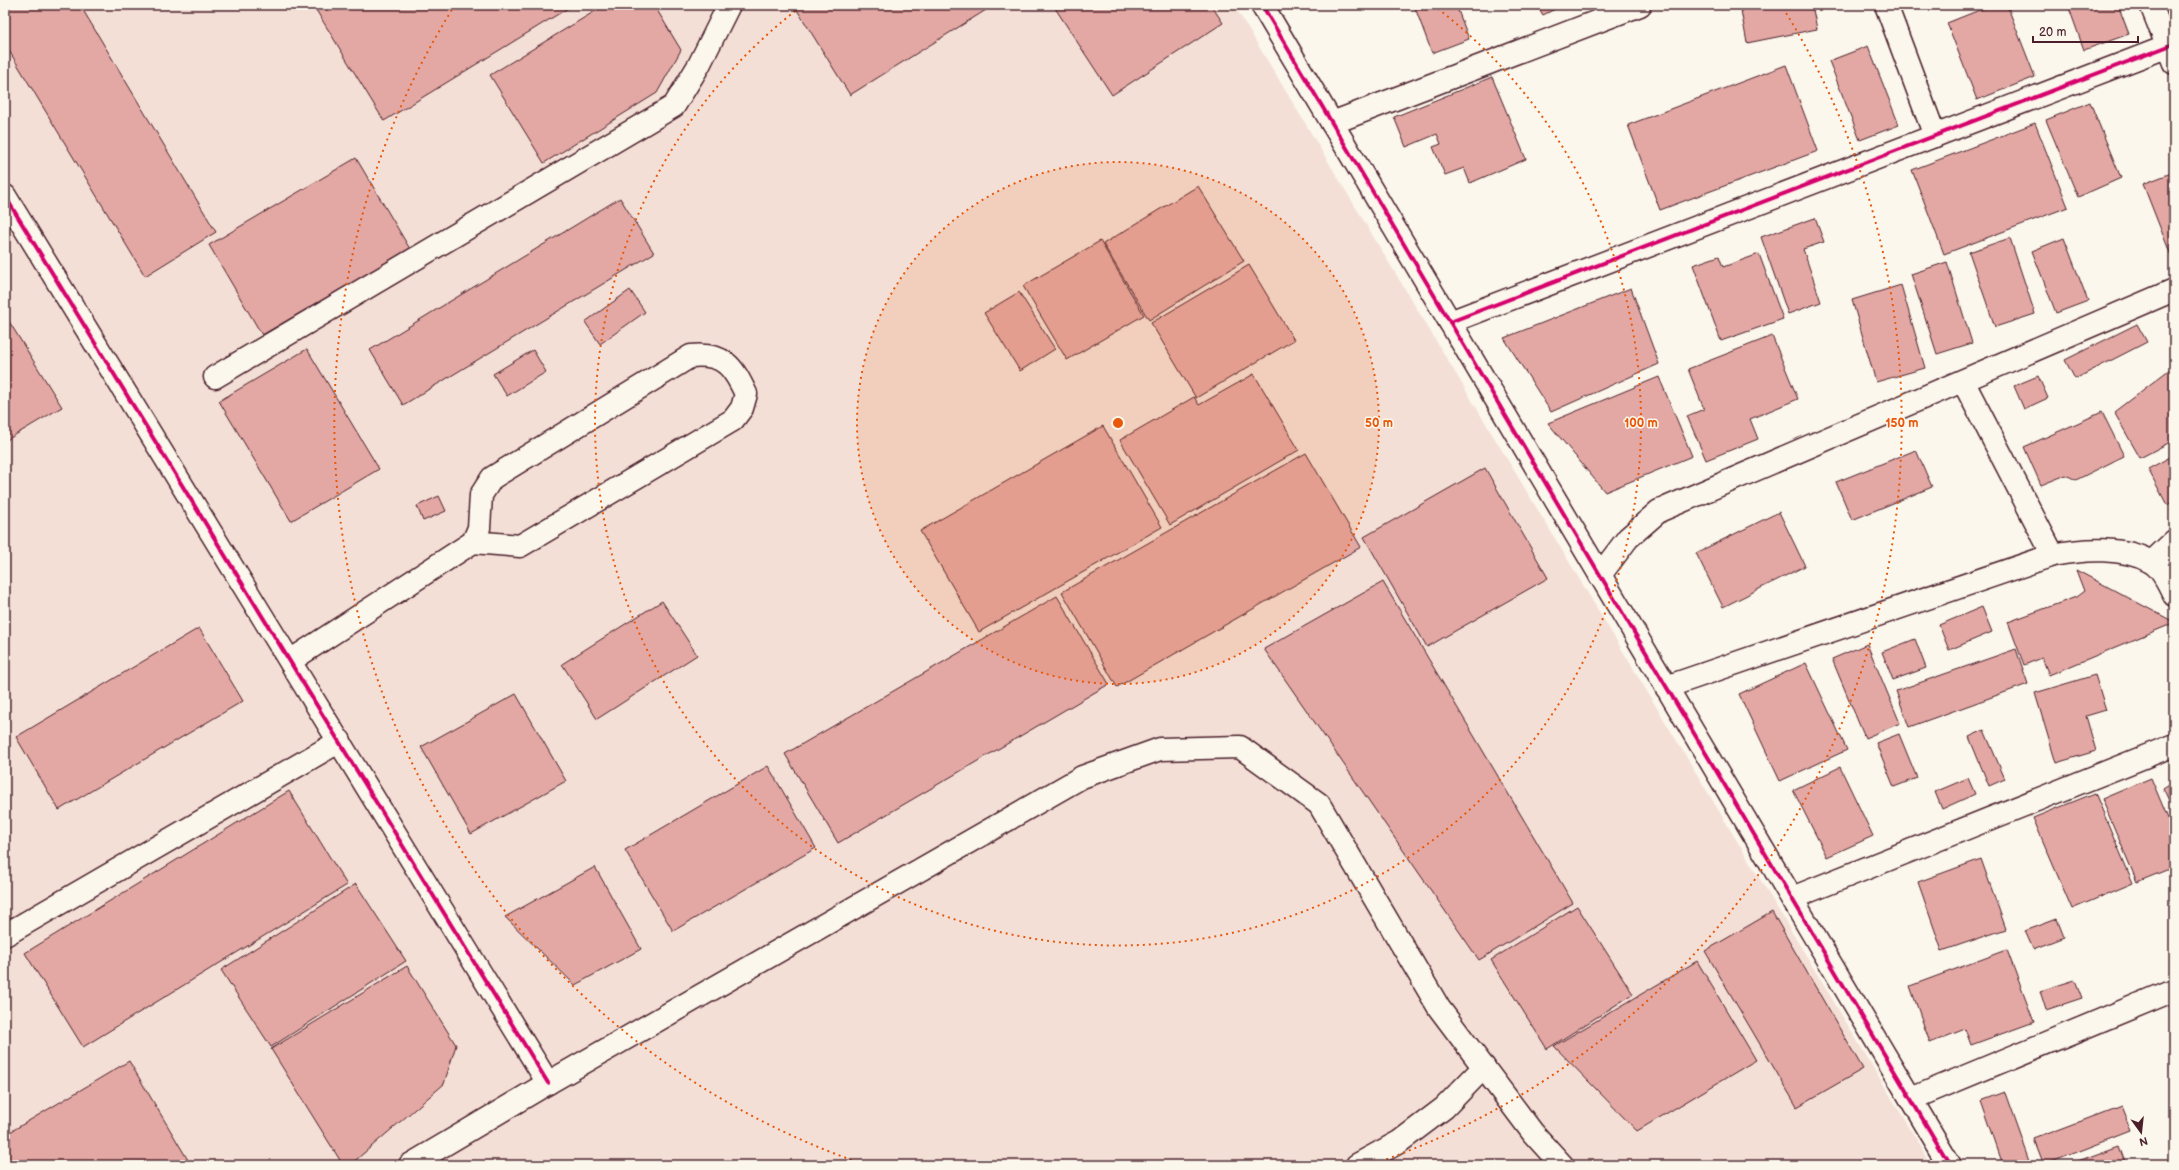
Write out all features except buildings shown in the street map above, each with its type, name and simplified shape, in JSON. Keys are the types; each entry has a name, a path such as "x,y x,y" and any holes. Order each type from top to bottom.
{"street":[{"path":"215,377 674,106 699,65 729,5"},
{"path":"1262,5 1950,1165"},
{"path":"1332,123 1640,5"},
{"path":"1886,5 1935,136"},
{"path":"1450,322 1935,136 2172,51 2152,5"},
{"path":"5,196 548,1083"},
{"path":"1600,574 1628,538 1659,511 2174,290"},
{"path":"290,661 473,542 479,528 481,495 492,478 691,356 707,354 722,359 732,369 746,394 742,408 733,420 520,546 473,542"},
{"path":"1963,381 2054,555"},
{"path":"2152,562 2174,540"},
{"path":"1666,687 2054,555 2078,550 2106,550 2126,553 2152,562 2165,578 2174,595"},
{"path":"5,934 340,741"},
{"path":"1792,898 2174,745"},
{"path":"410,1165 548,1083 1082,777 1160,749 1240,747 1318,804 1439,1008 1533,1133 1562,1165"},
{"path":"1911,1098 2174,990"},
{"path":"1357,1165 1399,1142 1444,1108 1484,1067"}],"shaded area":[{"path":"5,5 1234,5 1932,1165 5,1165"}],"cycle path":[{"path":"1262,5 1950,1165"},
{"path":"1450,322 2174,44"},
{"path":"5,196 548,1083"}]}
